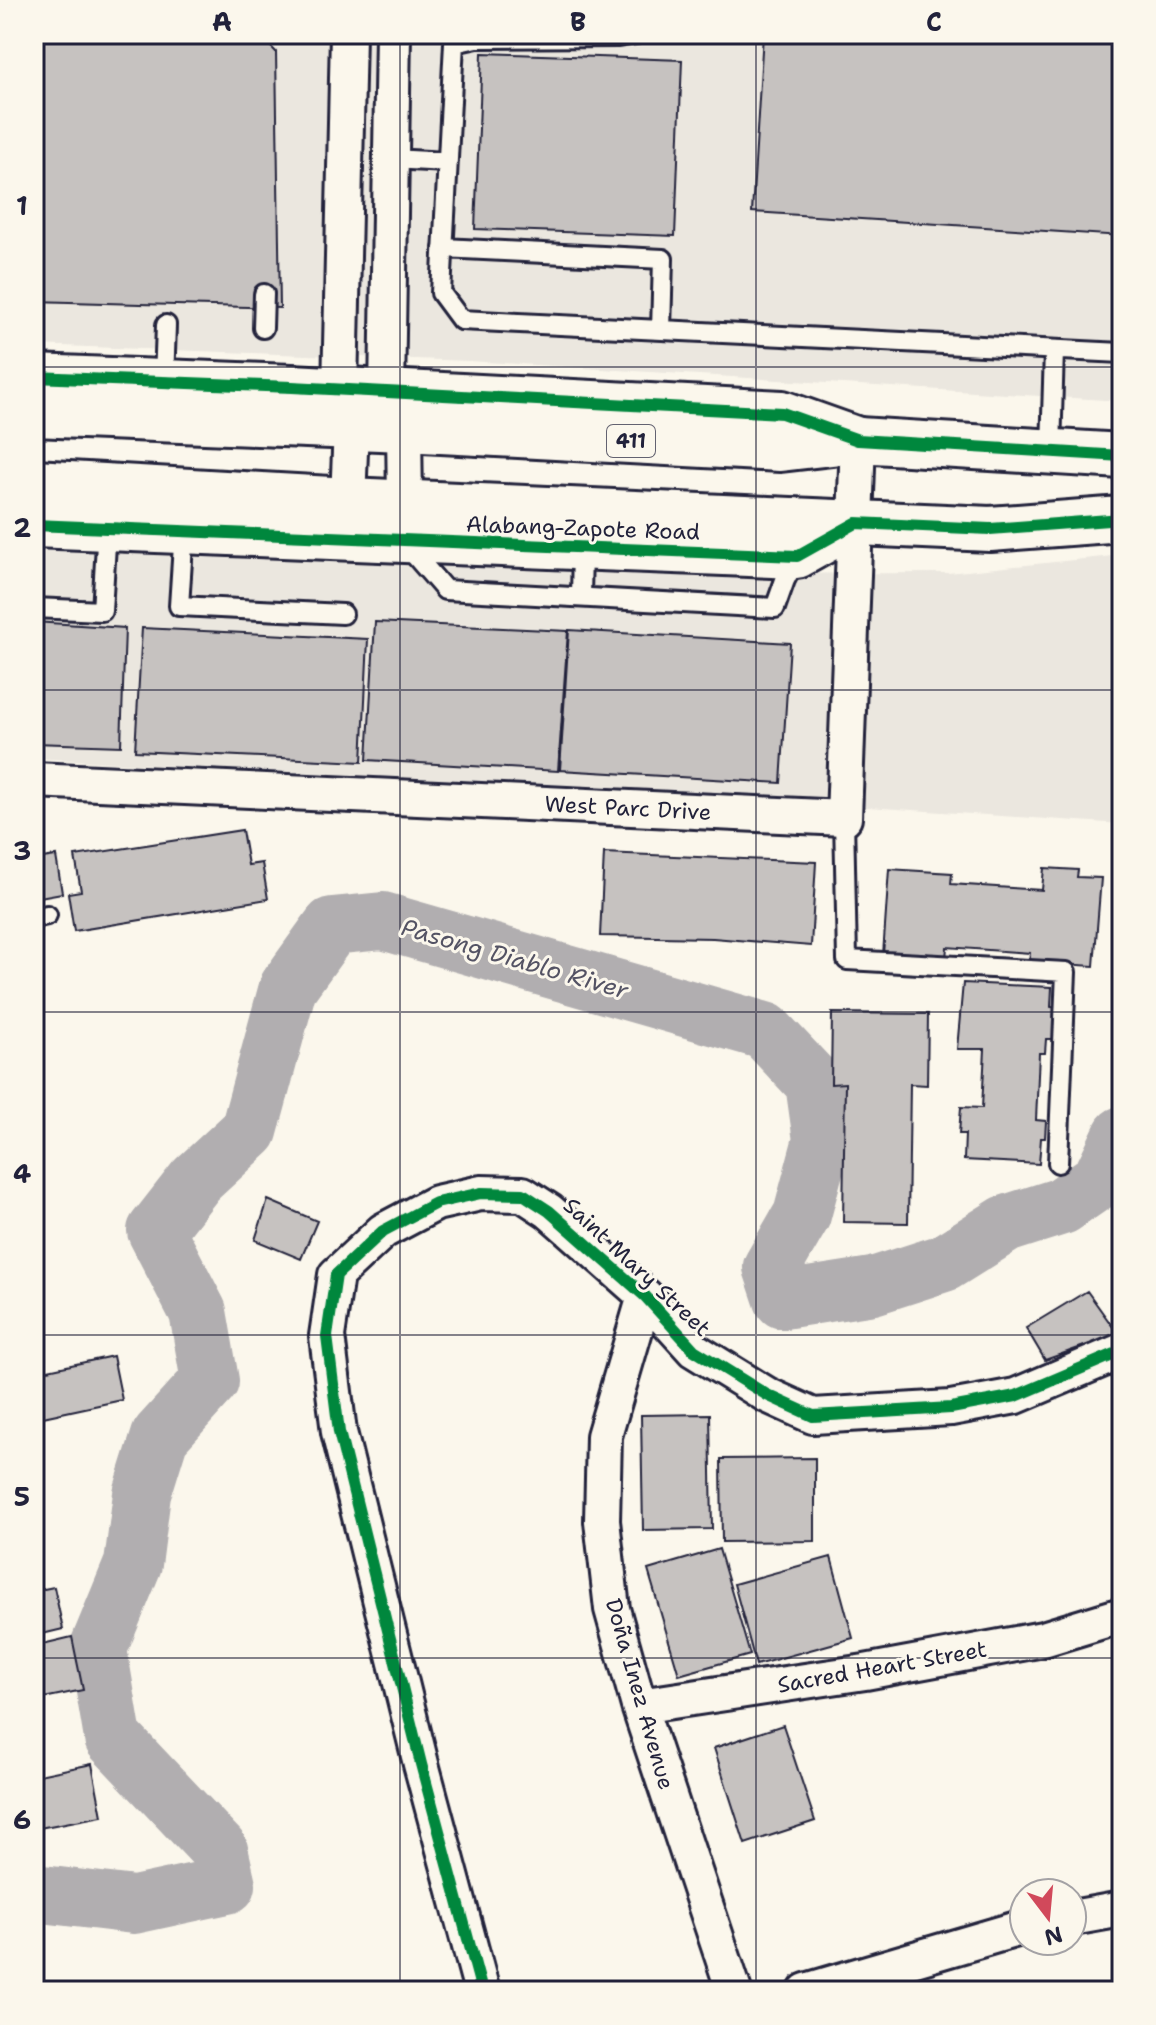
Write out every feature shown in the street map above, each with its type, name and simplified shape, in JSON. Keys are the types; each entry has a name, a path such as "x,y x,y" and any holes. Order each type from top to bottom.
{"main road":[{"name":"411","path":"34,377 164,381 346,409"},
{"name":"411","path":"34,414 346,409 396,411 780,449 858,440 1122,456"},
{"name":"Alabang-Zapote Road","path":"34,482 348,500 403,521 582,549 797,556"},
{"name":"Alabang-Zapote Road","path":"34,525 184,530 403,521 856,523 990,529 1122,519"},
{"path":"797,556 856,523"}],"street":[{"path":"348,34 348,500"},
{"path":"393,34 391,159 396,411 403,521"},
{"path":"844,818 858,440"},
{"name":"West Parc Drive","path":"34,780 844,818"},
{"name":"Saint Mary Street","path":"482,1991 421,1764 339,1432 327,1336 336,1275 383,1231 436,1203 481,1193 523,1194 549,1211 645,1296 694,1350 767,1395 813,1416 951,1408 1016,1396 1122,1351"},
{"name":"Doña Inez Avenue","path":"645,1296 604,1436 602,1507 612,1609 639,1706 734,1991"},
{"name":"Sacred Heart Street","path":"639,1706 865,1672 1043,1639 1122,1615"},
{"path":"1088,1915 1122,1909"},
{"path":"806,1991 1008,1932"}],"lane":[{"path":"636,34 618,37 477,38 454,43 441,293 461,320 1122,353"},
{"path":"391,159 447,162"},
{"path":"443,248 663,259 661,330"},
{"path":"263,328 264,294"},
{"path":"164,381 166,325"},
{"path":"1051,450 1054,350"},
{"path":"403,521 445,590 775,608 797,556"},
{"path":"34,608 102,611 107,527"},
{"path":"184,530 179,606 343,614"},
{"path":"581,597 582,549"},
{"path":"844,818 847,960 1066,972 1058,1163"}],"shaded area":[{"path":"34,34 1122,34 1122,401 469,361 34,345"},
{"path":"34,550 687,574 948,573 1122,555 1122,824 34,758"}],"building":[{"path":"34,34 259,34 276,52 280,308 34,301"},
{"path":"763,34 1122,34 1122,236 752,212"},
{"path":"482,53 682,60 675,236 475,229"},
{"path":"34,622 125,628 121,746 34,743"},
{"path":"375,622 568,631 558,771 367,760"},
{"path":"142,628 368,639 362,762 135,751"},
{"path":"569,630 790,643 781,783 560,770"},
{"path":"1122,673 1122,773 1117,773"},
{"path":"34,824 42,858 56,856 62,893 34,898"},
{"path":"242,830 248,865 262,863 268,899 74,931 68,893 81,891 75,856"},
{"path":"604,853 816,862 811,946 713,938 600,936"},
{"path":"1044,868 1078,870 1077,877 1101,878 1094,966 1029,962 1030,953 947,947 946,959 883,955 889,869 952,873 951,884 1042,890"},
{"path":"963,983 1052,987 1051,1007 1058,1008 1056,1039 1046,1039 1045,1053 1039,1053 1036,1120 1046,1121 1039,1164 964,1160 965,1134 959,1134 961,1107 982,1108 985,1049 957,1049"},
{"path":"832,1013 928,1014 927,1085 910,1084 908,1223 843,1222 845,1083 831,1084"},
{"path":"268,1200 317,1221 301,1259 255,1240"},
{"path":"1087,1291 1118,1334 1045,1360 1026,1328"},
{"path":"113,1356 122,1400 43,1417 34,1373"},
{"path":"710,1414 712,1529 643,1530 641,1415"},
{"path":"815,1458 815,1541 722,1542 721,1459"},
{"path":"719,1549 750,1655 679,1675 648,1570"},
{"path":"831,1557 853,1638 756,1665 734,1584"},
{"path":"54,1587 63,1629 34,1636 34,1591"},
{"path":"72,1637 83,1690 34,1700 34,1646"},
{"path":"783,1725 815,1821 745,1844 714,1748"},
{"path":"92,1764 102,1816 34,1829 34,1776"}],"waterway":[{"name":"Pasong Diablo River","path":"34,1893 134,1905 227,1885 219,1850 113,1738 98,1649 133,1564 142,1494 160,1436 210,1381 198,1312 156,1231 196,1180 249,1131 288,987 332,926 383,921 765,1031 814,1083 822,1140 802,1215 772,1267 783,1300 873,1286 944,1263 1006,1224 1062,1206 1101,1179 1122,1135"}],"cycle path":[{"path":"34,377 292,387 782,413 858,440 1122,456"},
{"path":"34,525 797,556 856,523 990,529 1122,519"},
{"path":"482,1991 421,1764 339,1432 327,1336 336,1275 383,1231 436,1203 481,1193 523,1194 549,1211 645,1296 694,1350 767,1395 813,1416 951,1408 1016,1396 1122,1351"}]}
